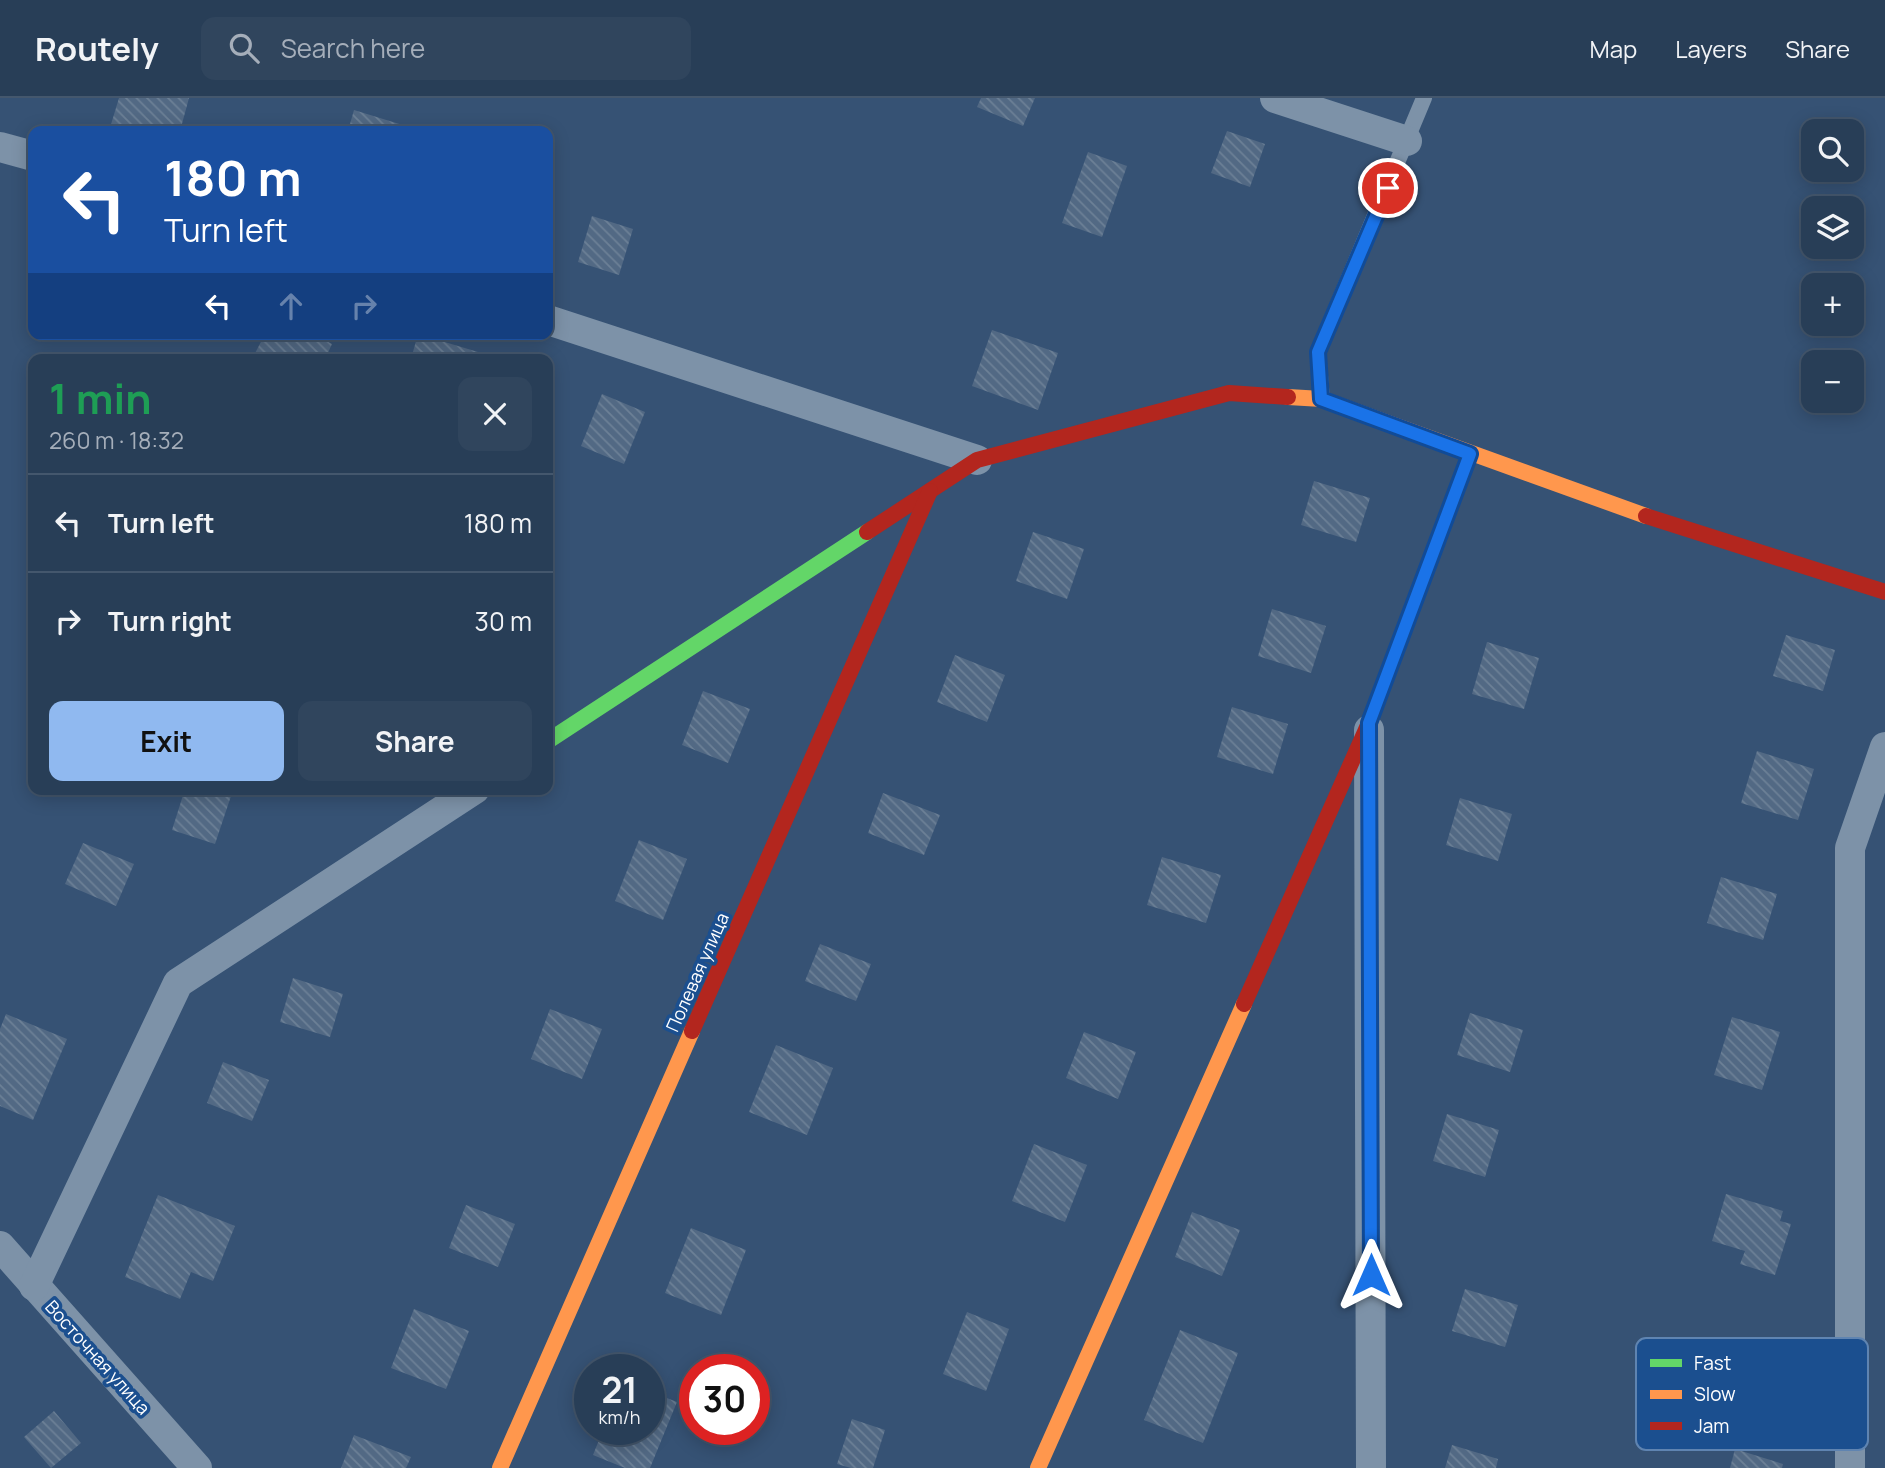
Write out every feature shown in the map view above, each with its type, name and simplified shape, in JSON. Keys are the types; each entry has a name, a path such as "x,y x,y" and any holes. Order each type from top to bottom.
{"street":[{"path":"1275,98 1407,141"},
{"path":"0,147 28,155"},
{"path":"553,322 977,460"},
{"path":"553,738 977,460 1229,393 1321,399 1635,513 1885,592"},
{"path":"1038,1468 1369,723 1470,454"},
{"name":"Полевая улица","path":"500,1468 930,491"},
{"path":"1369,723 1371,1468"},
{"path":"1850,1338 1850,848 1885,747"},
{"path":"34,1286 178,983 466,795"},
{"name":"Восточная улица","path":"0,1246 197,1468"},
{"path":"1850,1450 1850,1468"}],"lane":[{"path":"1321,399 1318,352 1424,98"}],"building":[{"path":"119,98 189,98 181,126 111,126"},
{"path":"981,98 1035,98 1023,126 977,107"},
{"path":"354,110 406,126 349,126"},
{"path":"1227,131 1265,144 1250,187 1211,173"},
{"path":"1088,152 1127,166 1102,237 1062,223"},
{"path":"592,216 633,229 619,275 578,262"},
{"path":"992,330 1058,353 1038,410 972,386"},
{"path":"262,340 325,340 332,344 327,354 255,354"},
{"path":"416,340 438,340 485,354 412,354"},
{"path":"602,394 645,412 624,464 581,446"},
{"path":"1314,481 1370,498 1356,542 1301,525"},
{"path":"1033,532 1084,549 1067,599 1016,581"},
{"path":"1272,609 1326,626 1311,673 1258,656"},
{"path":"1786,635 1835,650 1823,691 1773,676"},
{"path":"1487,642 1539,658 1524,709 1472,694"},
{"path":"955,655 1005,675 987,722 937,702"},
{"path":"703,691 750,709 728,763 682,745"},
{"path":"1232,707 1288,724 1273,774 1217,757"},
{"path":"1757,751 1814,769 1798,820 1741,803"},
{"path":"883,793 940,815 924,855 868,833"},
{"path":"183,795 231,795 215,844 172,830"},
{"path":"1460,798 1512,814 1498,861 1446,845"},
{"path":"639,840 687,859 663,920 615,901"},
{"path":"83,843 134,864 116,906 65,884"},
{"path":"1162,857 1221,875 1206,923 1147,905"},
{"path":"1721,877 1777,894 1763,940 1707,923"},
{"path":"820,944 871,964 856,1001 805,981"},
{"path":"293,978 343,994 330,1037 280,1022"},
{"path":"550,1009 602,1029 582,1079 531,1059"},
{"path":"1470,1013 1523,1030 1510,1072 1457,1055"},
{"path":"6,1014 67,1039 33,1120 0,1106 0,1029"},
{"path":"1732,1017 1780,1032 1762,1090 1714,1075"},
{"path":"1084,1032 1136,1052 1118,1099 1066,1078"},
{"path":"776,1045 833,1068 807,1135 749,1112"},
{"path":"223,1062 269,1080 252,1121 207,1103"},
{"path":"1447,1114 1499,1130 1485,1177 1433,1161"},
{"path":"1034,1144 1087,1165 1065,1222 1012,1201"},
{"path":"1726,1194 1783,1211 1780,1221 1791,1224 1775,1275 1740,1264 1745,1251 1712,1241"},
{"path":"158,1195 235,1226 213,1281 191,1272 180,1299 125,1277"},
{"path":"466,1205 515,1224 498,1267 449,1248"},
{"path":"1192,1212 1240,1230 1222,1276 1175,1257"},
{"path":"691,1228 746,1250 721,1315 665,1293"},
{"path":"1465,1289 1518,1305 1505,1347 1452,1331"},
{"path":"414,1309 469,1331 446,1389 391,1368"},
{"path":"967,1312 1009,1329 986,1391 943,1374"},
{"path":"1180,1330 1238,1353 1203,1443 1144,1420"},
{"path":"665,1397 677,1402 665,1431"},
{"path":"54,1411 81,1443 51,1468 24,1437"},
{"path":"852,1419 885,1430 873,1468 851,1468 837,1464"},
{"path":"354,1435 411,1457 406,1468 341,1468"},
{"path":"597,1445 659,1445 650,1468 625,1468 593,1455"},
{"path":"1452,1445 1498,1459 1496,1468 1445,1468"},
{"path":"1735,1450 1783,1464 1782,1468 1730,1468"}],"traffic: fast":[{"path":"553,738 867,532"}],"traffic: slow":[{"path":"1288,397 1322,399 1646,516"},
{"path":"1038,1468 1244,1004"},
{"path":"500,1468 692,1031"}],"traffic: jam":[{"path":"867,532 977,460 1229,393 1288,397"},
{"path":"1244,1004 1369,723 1470,454"},
{"path":"692,1031 930,491"},
{"path":"1646,516 1885,592"}],"route":[{"path":"1371,1275 1369,723 1470,454 1321,399 1318,352 1388,188"}]}
